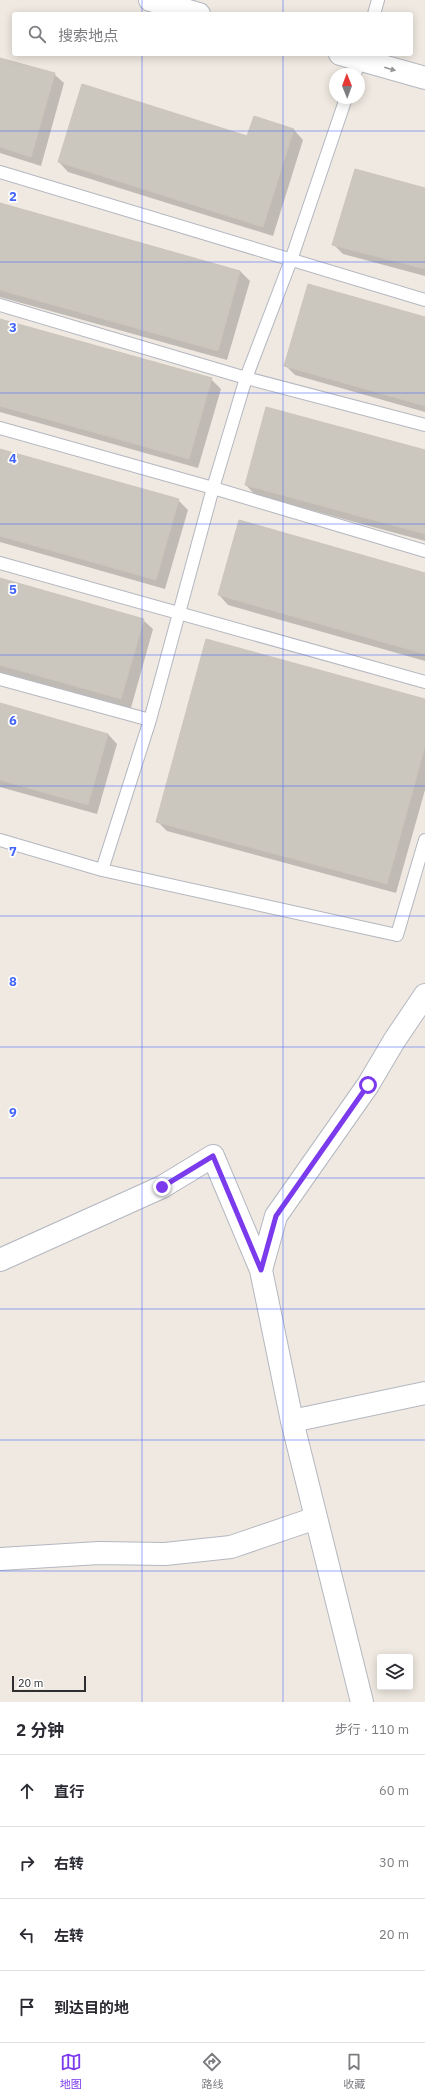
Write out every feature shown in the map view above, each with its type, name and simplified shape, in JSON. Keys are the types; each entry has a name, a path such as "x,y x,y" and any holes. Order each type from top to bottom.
{"street":[{"path":"150,0 192,12"},
{"path":"354,60 425,78"},
{"path":"261,1270 276,1216 368,1085 394,1041 425,995"},
{"path":"0,1260 162,1187 213,1156 261,1270 292,1421 362,1702"},
{"path":"292,1421 425,1393"},
{"path":"0,1559 99,1554 165,1554 231,1547 316,1518"}],"lane":[{"path":"375,12 378,0"},
{"path":"102,870 150,720 213,488 246,378 291,260 344,104"},
{"path":"0,172 425,300"},
{"path":"0,304 246,378 425,425"},
{"path":"0,428 213,488 425,551"},
{"path":"0,563 425,682"},
{"path":"0,678 150,720"},
{"path":"0,840 102,870 397,935 425,840"}],"building":[{"path":"0,58 55,73 31,157 0,147"},
{"path":"82,84 247,136 254,116 294,129 263,227 58,162"},
{"path":"355,169 425,188 425,269 332,245"},
{"path":"0,203 240,271 218,351 0,290"},
{"path":"308,284 425,317 425,406 284,366"},
{"path":"0,319 212,378 189,459 0,406"},
{"path":"266,407 425,450 425,534 245,485"},
{"path":"0,449 179,499 156,580 0,536"},
{"path":"239,520 425,573 425,654 218,595"},
{"path":"0,578 144,619 121,699 0,665"},
{"path":"206,639 425,699 425,746 387,884 156,822"},
{"path":"0,703 108,734 88,805 0,780"}],"route":[{"path":"162,1187 213,1156 261,1270 276,1216 368,1085"}]}
